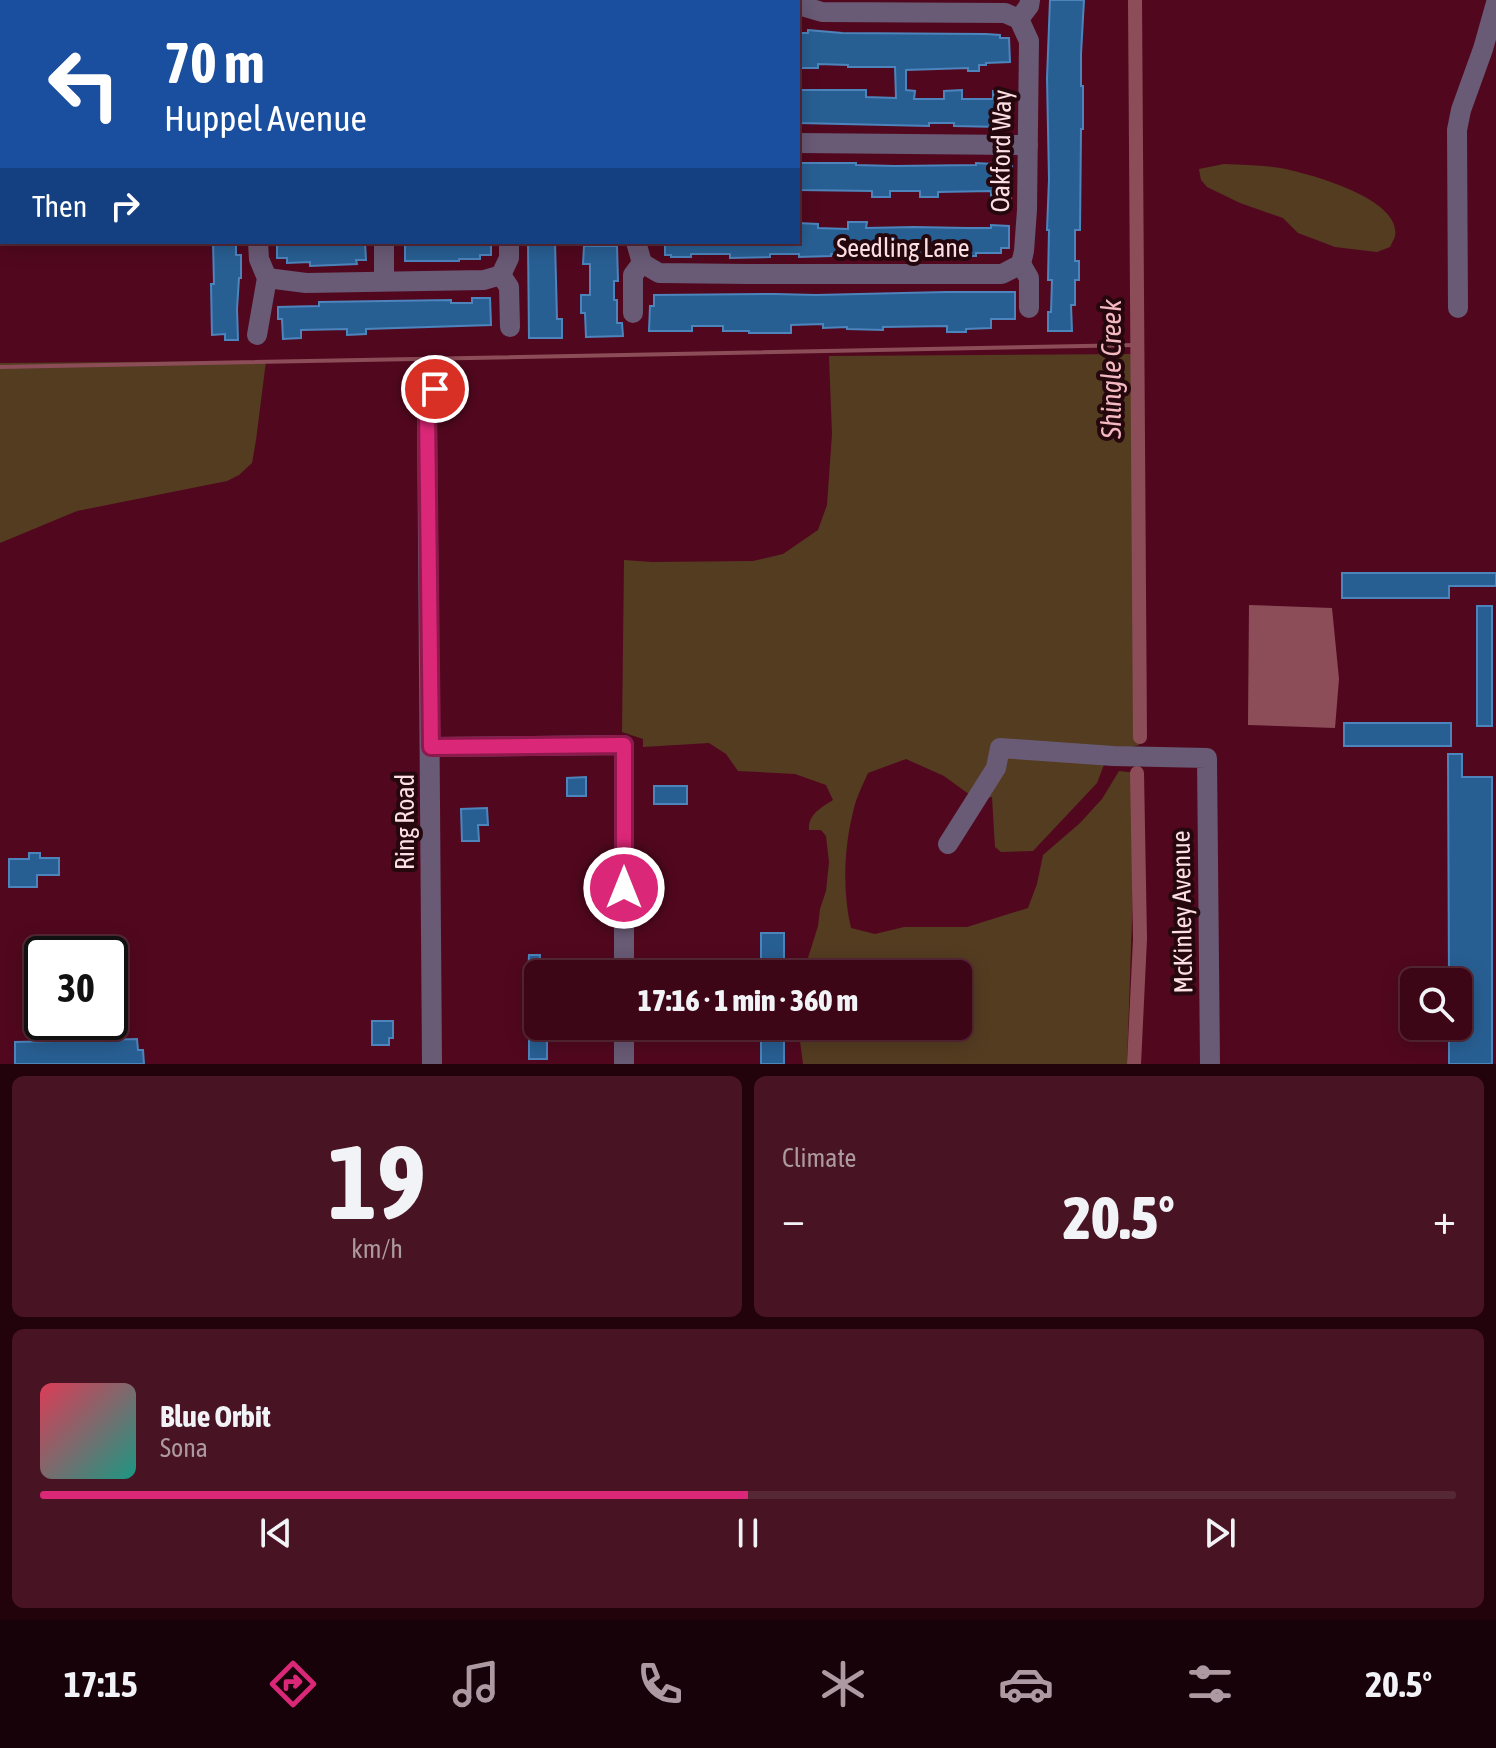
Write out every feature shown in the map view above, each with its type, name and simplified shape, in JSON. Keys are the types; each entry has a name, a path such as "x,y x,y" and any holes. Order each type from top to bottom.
{"street":[{"path":"800,6 822,12 1005,13 1019,19 1030,0"},
{"path":"1458,308 1457,130 1496,3"},
{"name":"Oakford Way","path":"1019,19 1029,41 1028,145 1021,264 1029,278 1029,308"},
{"path":"800,143 1028,145"},
{"path":"257,335 267,278 259,259 258,244"},
{"path":"384,244 384,281"},
{"path":"267,278 306,283 484,280 501,275 509,258 509,244"},
{"path":"633,313 633,275 642,263 637,244"},
{"name":"Seedling Lane","path":"642,263 659,273 748,274 1002,274 1021,264"},
{"path":"501,275 509,287 510,327"},
{"name":"Ring Road","path":"432,1064 427,411 435,389"},
{"path":"431,747 624,745 624,960"},
{"name":"McKinley Avenue","path":"948,844 996,768 1000,748 1113,756 1207,758 1210,1064"},
{"path":"624,1040 624,1064"}],"shaded area":[{"path":"1224,164 1280,168 1310,175 1369,199 1384,210 1393,222 1395,236 1390,247 1377,252 1335,247 1298,233 1283,218 1207,187 1201,180 1199,169"},
{"path":"1137,354 1139,745 1124,749 1105,762 1097,783 1033,851 1001,852 995,847 992,797 977,800 944,776 906,759 868,773 854,808 845,868 851,928 875,934 904,927 967,927 1028,908 1043,855 1102,799 1119,771 1137,773 1127,1064 803,1064 800,1040 972,1040 972,960 807,960 826,891 829,862 826,836 821,830 809,830 809,824 816,812 833,800 826,785 795,774 738,771 726,754 709,743 643,747 643,739 622,732 624,560 753,561 783,554 818,530 827,505 832,434 829,356"},
{"path":"266,361 252,463 239,475 227,481 77,511 0,543 0,363"},
{"path":"1249,605 1332,608 1339,679 1335,728 1248,725"}],"building":[{"path":"1050,0 1084,0 1080,230 1075,230 1075,261 1079,261 1079,280 1075,280 1075,305 1071,305 1072,331 1048,331 1052,280 1048,280 1047,230"},
{"path":"808,30 986,34 1009,38 1010,62 979,65 979,71 968,71 968,68 906,70 906,90 915,91 914,99 944,99 944,91 962,90 962,99 993,99 993,91 1011,92 1010,123 1001,122 1001,127 954,126 954,123 929,123 929,126 800,123 801,90 866,90 866,97 896,98 895,67 818,64 818,68 800,68 801,33 808,33"},
{"path":"800,163 1012,165 1011,199 991,199 991,191 938,192 938,197 920,197 920,191 890,191 890,197 872,197 872,191 800,190"},
{"path":"848,222 867,222 866,228 1009,226 1009,248 1001,248 1001,253 976,253 976,256 831,254 799,257 799,254 770,254 770,257 730,258 730,254 665,255 665,244 800,244 800,223 818,224 818,228 848,229"},
{"path":"213,244 236,244 236,255 241,255 238,340 225,340 225,334 212,335 211,284 214,284"},
{"path":"277,244 365,244 366,260 356,260 357,264 310,266 310,262 287,263 287,258 277,258"},
{"path":"405,244 491,244 491,255 480,255 480,259 405,261"},
{"path":"528,244 555,244 557,319 562,319 562,338 529,338"},
{"path":"584,246 617,246 618,281 614,281 614,300 617,300 617,323 622,323 623,336 586,337 581,295 590,295 590,264 583,264"},
{"path":"1015,292 1015,319 991,319 991,328 966,329 966,332 947,332 947,326 883,327 883,330 823,328 823,324 791,325 791,333 723,331 723,326 692,326 692,331 649,331 650,306 654,306 654,295"},
{"path":"472,298 490,298 491,325 366,329 366,334 347,335 347,329 301,330 301,338 283,339 282,319 278,319 278,307 319,306 319,302 451,300 451,303 472,303"},
{"path":"1342,573 1496,573 1496,586 1449,586 1449,598 1342,598"},
{"path":"1477,606 1492,606 1492,726 1477,726"},
{"path":"1344,723 1451,723 1451,746 1344,746"},
{"path":"1448,754 1462,754 1462,777 1492,777 1492,1064 1449,1064 1449,1040 1472,1040 1472,968 1449,968"},
{"path":"586,777 586,796 567,796 567,778"},
{"path":"654,786 687,786 687,804 654,804"},
{"path":"487,808 488,825 478,825 479,841 462,841 461,809"},
{"path":"29,853 40,853 40,858 59,858 59,875 37,875 37,887 9,887 9,859 29,859"},
{"path":"761,933 784,933 784,960 761,960"},
{"path":"529,955 540,955 540,960 529,960"},
{"path":"372,1021 393,1021 393,1038 389,1038 389,1045 372,1045"},
{"path":"137,1039 138,1050 143,1050 144,1064 15,1064 15,1042"},
{"path":"529,1040 547,1040 547,1059 529,1059"},
{"path":"761,1040 784,1040 784,1064 761,1064"}],"waterway":[{"name":"Shingle Creek","path":"1135,0 1140,737"},
{"path":"0,367 1137,345"},
{"name":"Shingle Creek","path":"1134,1064 1140,939 1137,773"}],"route":[{"path":"435,389 427,411 431,747 624,745 624,888"}]}
